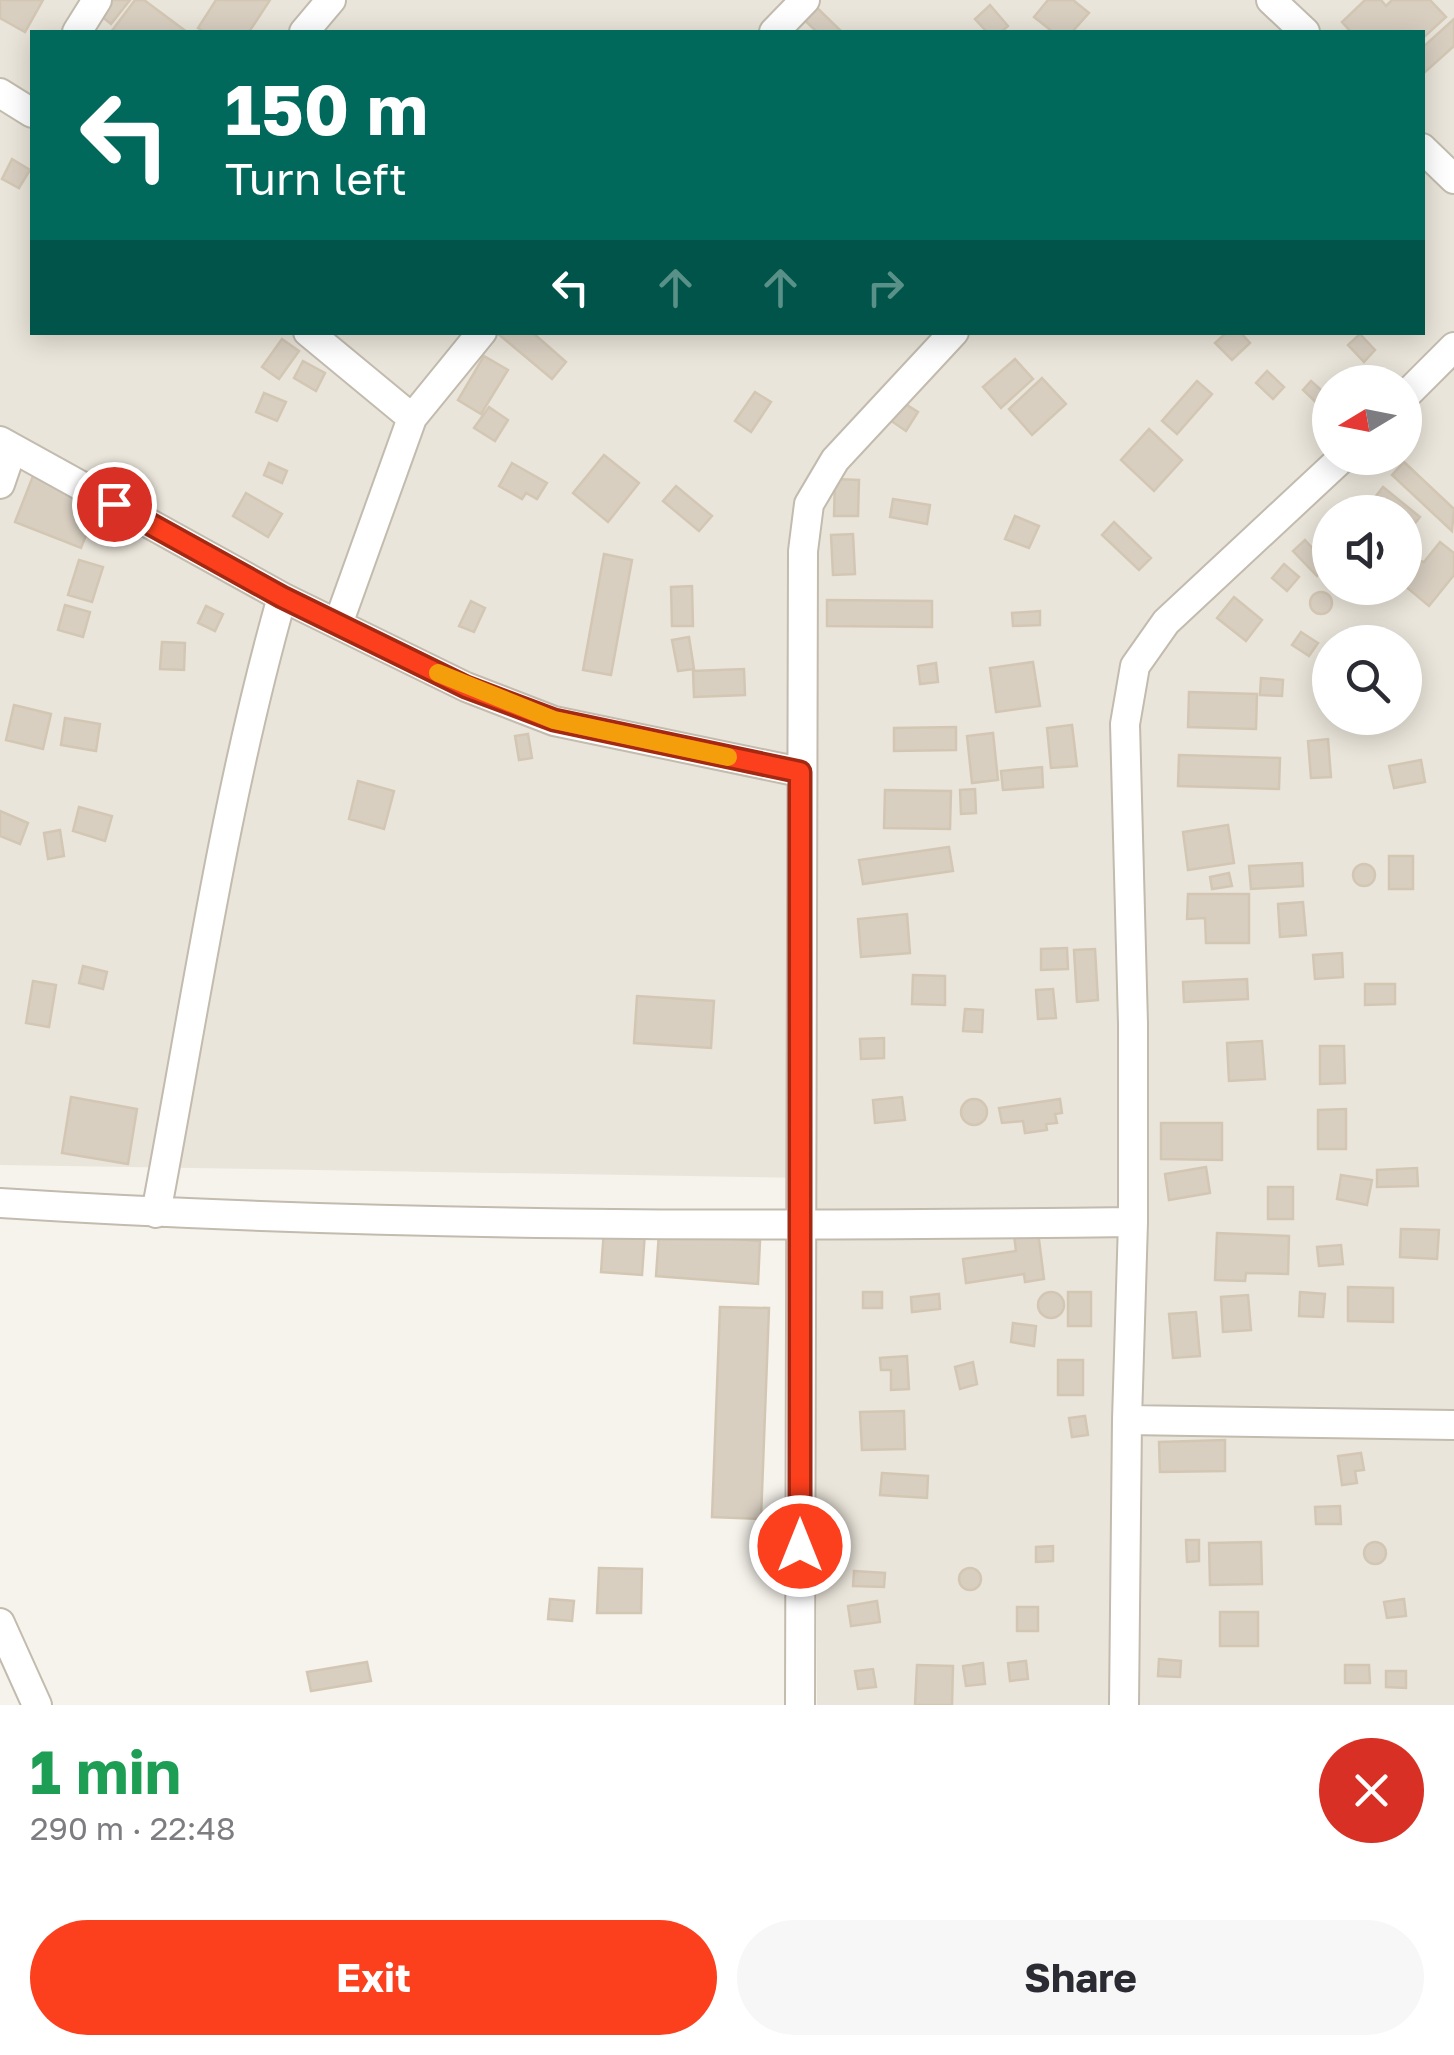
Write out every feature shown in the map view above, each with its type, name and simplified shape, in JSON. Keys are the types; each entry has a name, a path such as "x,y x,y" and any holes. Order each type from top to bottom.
{"street":[{"path":"78,30 97,0"},
{"path":"306,30 332,0"},
{"path":"776,30 805,0"},
{"path":"0,93 30,110"},
{"path":"1425,151 1454,178"},
{"path":"312,335 412,418"},
{"path":"338,624 412,418 480,335"},
{"path":"800,1705 803,551 809,504 835,460 951,335"},
{"path":"1422,379 1454,347"},
{"path":"0,484 6,445 282,597 466,687 554,720 800,772"},
{"path":"1124,1705 1126,1420 1134,1222 1124,724 1134,666 1166,622 1324,475"},
{"path":"156,1213 234,796 260,674 282,597"},
{"path":"0,1203 156,1213 802,1226 1134,1222"},
{"path":"1126,1420 1454,1425"},
{"path":"0,1622 37,1705"}],"shaded area":[{"path":"0,0 1454,0 1454,1705 817,1705 816,1178 0,1165"}],"building":[{"path":"0,0 43,0 25,32 0,18"},
{"path":"102,0 130,0 111,24 94,10"},
{"path":"135,0 144,0 184,30 112,30"},
{"path":"216,0 270,0 250,30 198,28"},
{"path":"1048,0 1073,0 1089,13 1074,30 1050,30 1034,17"},
{"path":"1365,0 1381,0 1386,6 1392,0 1430,0 1446,17 1425,36 1425,30 1349,30 1342,22"},
{"path":"811,2 840,30 815,30 799,15"},
{"path":"990,5 1008,26 1003,30 985,30 975,19"},
{"path":"1454,19 1454,46 1425,72 1425,45"},
{"path":"12,159 30,170 19,188 2,179"},
{"path":"500,335 535,335 566,362 552,379"},
{"path":"1224,335 1243,335 1250,343 1232,360 1215,343"},
{"path":"1361,335 1375,350 1364,362 1348,345"},
{"path":"282,339 299,351 279,379 262,367"},
{"path":"484,356 508,370 481,414 458,400"},
{"path":"1015,359 1033,379 1001,408 983,387"},
{"path":"303,361 325,373 316,391 294,378"},
{"path":"1267,371 1284,387 1273,399 1256,383"},
{"path":"1042,378 1066,404 1032,435 1009,409"},
{"path":"1197,381 1212,394 1177,434 1162,421"},
{"path":"1312,382 1312,399 1303,390"},
{"path":"755,392 771,402 751,432 735,421"},
{"path":"264,393 286,402 277,421 256,412"},
{"path":"899,400 918,412 906,431 887,418"},
{"path":"489,407 508,420 495,441 474,428"},
{"path":"1149,429 1182,460 1154,491 1121,460"},
{"path":"604,455 639,483 608,522 573,493"},
{"path":"269,463 287,471 282,483 264,475"},
{"path":"512,463 547,483 537,499 526,493 522,499 499,486"},
{"path":"1392,475 1418,475 1454,509 1452,531 1422,503 1422,495 1413,495"},
{"path":"33,476 99,502 81,548 15,522"},
{"path":"835,479 859,480 858,516 834,516"},
{"path":"676,486 712,516 699,531 663,501"},
{"path":"1383,487 1393,495 1377,495"},
{"path":"246,493 282,514 268,537 233,516"},
{"path":"893,499 930,505 927,524 890,517"},
{"path":"1015,516 1039,526 1029,548 1005,539"},
{"path":"1114,522 1151,558 1139,570 1102,535"},
{"path":"853,534 855,574 833,575 831,535"},
{"path":"1305,540 1312,548 1312,571 1293,551"},
{"path":"1440,542 1454,553 1454,575 1429,606 1422,600 1424,562"},
{"path":"604,554 632,560 611,675 583,670"},
{"path":"79,560 103,567 92,602 68,595"},
{"path":"1284,564 1299,577 1287,591 1272,578"},
{"path":"692,586 693,626 672,626 671,587"},
{"path":"1234,597 1262,620 1246,641 1217,618"},
{"path":"1311,599 1312,605 1332,605 1329,611 1313,611 1310,603"},
{"path":"827,600 932,601 932,627 827,626"},
{"path":"471,601 485,608 474,632 459,626"},
{"path":"65,605 90,612 83,637 58,630"},
{"path":"206,606 223,614 215,631 198,623"},
{"path":"1040,611 1040,625 1013,626 1012,613"},
{"path":"1301,632 1312,639 1312,652 1309,656 1292,645"},
{"path":"689,637 694,669 678,671 672,640"},
{"path":"162,642 185,643 184,670 160,669"},
{"path":"1033,662 1040,706 996,712 990,668"},
{"path":"936,663 938,682 920,684 918,666"},
{"path":"744,669 745,695 694,697 693,671"},
{"path":"1261,678 1283,680 1282,696 1260,695"},
{"path":"1189,692 1257,694 1256,729 1188,727"},
{"path":"14,705 51,714 43,749 6,740"},
{"path":"65,718 100,724 96,751 61,745"},
{"path":"1072,725 1077,766 1051,768 1047,728"},
{"path":"956,727 956,750 894,751 894,728"},
{"path":"993,733 998,780 972,783 967,736"},
{"path":"528,734 532,758 519,760 515,736"},
{"path":"1328,739 1331,777 1311,778 1308,741"},
{"path":"1179,755 1280,758 1279,789 1178,786"},
{"path":"1421,760 1425,782 1394,788 1389,766"},
{"path":"1042,767 1043,787 1003,790 1001,771"},
{"path":"358,781 394,791 384,829 349,819"},
{"path":"975,789 976,813 961,814 960,790"},
{"path":"885,790 951,791 950,829 884,828"},
{"path":"79,807 112,816 105,841 73,831"},
{"path":"0,811 28,823 20,844 0,836"},
{"path":"1228,825 1234,863 1188,870 1183,832"},
{"path":"60,830 64,856 48,859 44,833"},
{"path":"949,847 953,871 863,884 859,860"},
{"path":"1389,856 1413,856 1413,889 1389,889"},
{"path":"1302,863 1303,886 1251,889 1249,866"},
{"path":"1364,864 1372,867 1372,883 1364,886 1356,883 1353,875 1356,867"},
{"path":"1229,873 1232,886 1212,889 1210,877"},
{"path":"1188,894 1249,894 1249,943 1206,943 1205,918 1187,919"},
{"path":"1303,902 1306,935 1280,937 1278,904"},
{"path":"907,914 910,953 861,957 858,919"},
{"path":"1067,948 1068,969 1041,970 1041,949"},
{"path":"1095,949 1098,1000 1077,1002 1074,950"},
{"path":"1342,953 1343,977 1315,979 1313,955"},
{"path":"83,966 107,972 103,989 79,983"},
{"path":"913,975 945,976 945,1005 912,1004"},
{"path":"1247,979 1248,999 1184,1002 1183,982"},
{"path":"33,981 56,985 49,1027 26,1023"},
{"path":"1365,984 1395,984 1395,1004 1365,1005"},
{"path":"1053,989 1056,1018 1038,1019 1036,990"},
{"path":"637,996 714,1001 711,1048 634,1043"},
{"path":"965,1009 983,1010 982,1032 963,1031"},
{"path":"884,1038 884,1058 861,1059 860,1039"},
{"path":"1262,1041 1265,1079 1229,1081 1227,1043"},
{"path":"1320,1046 1344,1046 1345,1083 1320,1084"},
{"path":"71,1097 137,1109 128,1164 62,1153"},
{"path":"902,1097 905,1120 875,1123 873,1100"},
{"path":"974,1099 983,1103 987,1112 983,1121 974,1125 965,1121 961,1112 965,1103"},
{"path":"1060,1099 1062,1113 1055,1114 1057,1123 1046,1124 1047,1130 1025,1133 1023,1121 1002,1123 999,1108"},
{"path":"1346,1109 1346,1149 1318,1149 1318,1110"},
{"path":"1161,1123 1222,1123 1222,1160 1161,1159"},
{"path":"1206,1167 1210,1193 1169,1200 1165,1174"},
{"path":"1417,1168 1418,1186 1377,1187 1377,1170"},
{"path":"1341,1175 1372,1180 1367,1205 1337,1199"},
{"path":"1268,1187 1293,1187 1293,1219 1268,1219"},
{"path":"604,1229 645,1232 642,1275 601,1272"},
{"path":"1401,1229 1439,1230 1437,1259 1400,1257"},
{"path":"1038,1232 1044,1279 1025,1282 1024,1274 966,1283 963,1259 1016,1251 1014,1235"},
{"path":"659,1233 760,1241 758,1284 656,1276"},
{"path":"1217,1233 1289,1236 1288,1274 1246,1273 1245,1281 1215,1280"},
{"path":"1341,1245 1343,1264 1319,1266 1317,1247"},
{"path":"1348,1287 1393,1288 1393,1322 1348,1321"},
{"path":"863,1292 882,1292 882,1308 863,1308"},
{"path":"1051,1292 1060,1296 1064,1305 1060,1314 1051,1318 1042,1314 1038,1305 1042,1296"},
{"path":"1068,1292 1091,1292 1091,1326 1068,1326"},
{"path":"1300,1292 1325,1294 1323,1317 1299,1316"},
{"path":"939,1294 940,1309 912,1312 911,1297"},
{"path":"1248,1295 1251,1330 1223,1332 1221,1297"},
{"path":"720,1307 769,1308 761,1519 712,1517"},
{"path":"1196,1312 1200,1356 1173,1358 1169,1314"},
{"path":"1013,1323 1036,1326 1034,1346 1011,1342"},
{"path":"907,1356 909,1389 891,1390 891,1370 881,1370 880,1358"},
{"path":"1058,1360 1083,1360 1083,1395 1058,1395"},
{"path":"973,1362 977,1384 960,1389 955,1367"},
{"path":"904,1411 905,1449 862,1450 860,1412"},
{"path":"1085,1416 1088,1435 1072,1437 1069,1418"},
{"path":"1225,1440 1225,1471 1160,1472 1159,1442"},
{"path":"1361,1453 1364,1470 1355,1471 1357,1483 1342,1485 1338,1456"},
{"path":"882,1473 928,1476 927,1498 880,1495"},
{"path":"1340,1506 1341,1524 1316,1524 1315,1507"},
{"path":"1186,1540 1199,1540 1199,1561 1187,1562"},
{"path":"1261,1542 1262,1584 1210,1585 1209,1543"},
{"path":"1375,1542 1383,1545 1383,1561 1375,1564 1367,1561 1364,1553 1367,1545"},
{"path":"1053,1546 1053,1561 1036,1562 1036,1547"},
{"path":"599,1568 642,1569 641,1613 597,1613"},
{"path":"970,1568 978,1571 978,1587 970,1590 962,1587 959,1579 962,1571"},
{"path":"854,1571 885,1573 884,1587 853,1586"},
{"path":"550,1599 574,1601 572,1621 548,1619"},
{"path":"1404,1599 1406,1616 1387,1618 1384,1602"},
{"path":"877,1601 880,1622 851,1626 848,1606"},
{"path":"1017,1607 1038,1607 1038,1631 1017,1631"},
{"path":"1220,1612 1258,1612 1258,1646 1220,1646"},
{"path":"1159,1659 1181,1661 1180,1677 1158,1676"},
{"path":"1026,1661 1028,1679 1010,1681 1008,1663"},
{"path":"367,1662 371,1681 311,1691 307,1672"},
{"path":"983,1663 985,1684 966,1686 963,1666"},
{"path":"917,1665 953,1666 952,1705 915,1705"},
{"path":"1345,1665 1369,1665 1370,1683 1345,1683"},
{"path":"873,1669 876,1687 858,1689 855,1671"},
{"path":"1386,1671 1406,1671 1406,1688 1386,1687"}],"slow traffic":[{"path":"438,673 554,720 728,757"}],"route":[{"path":"114,504 282,597 466,687 554,720 800,772 800,1546"}]}
